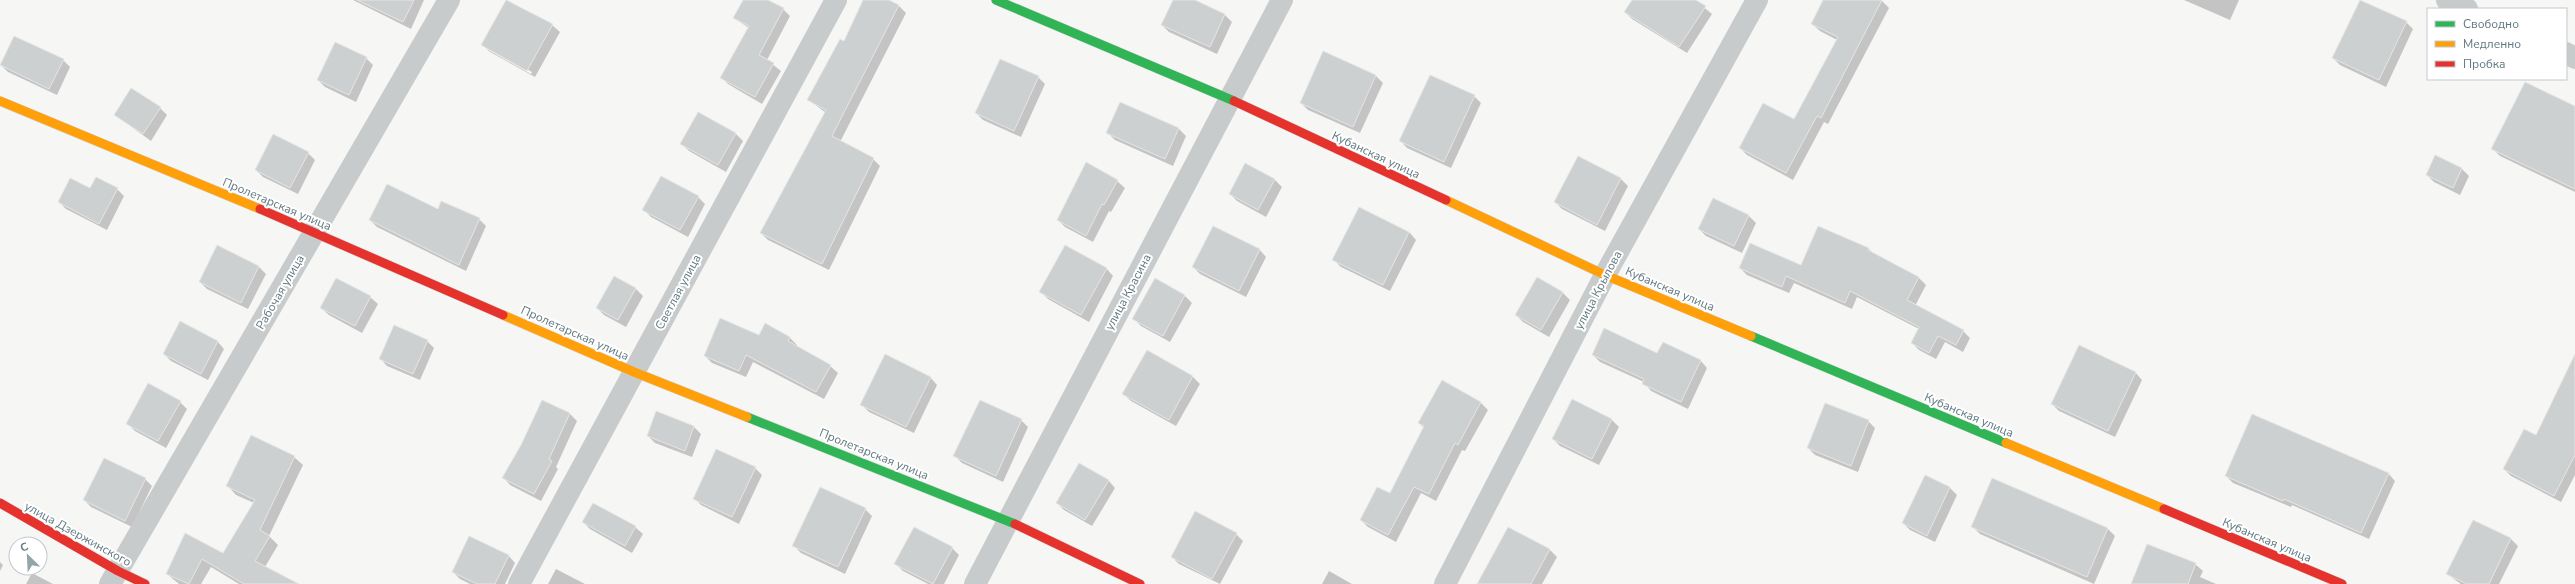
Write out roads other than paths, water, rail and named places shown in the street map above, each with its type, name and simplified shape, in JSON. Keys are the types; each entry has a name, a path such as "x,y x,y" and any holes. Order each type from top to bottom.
{"street":[{"name":"Рабочая улица","path":"114,577 449,0"},
{"name":"Светлая улица","path":"519,584 836,0"},
{"name":"Кубанская улица","path":"996,0 1230,99 1605,275 2342,584"},
{"name":"улица Красина","path":"975,584 1007,520 1282,0"},
{"name":"улица Крылова","path":"1445,584 1605,275 1757,0"},
{"path":"2447,0 2465,8"},
{"name":"Пролетарская улица","path":"0,101 314,232 634,372 1007,520 1140,584"},
{"name":"улица Дзержинского","path":"0,504 114,577 145,584"}]}
